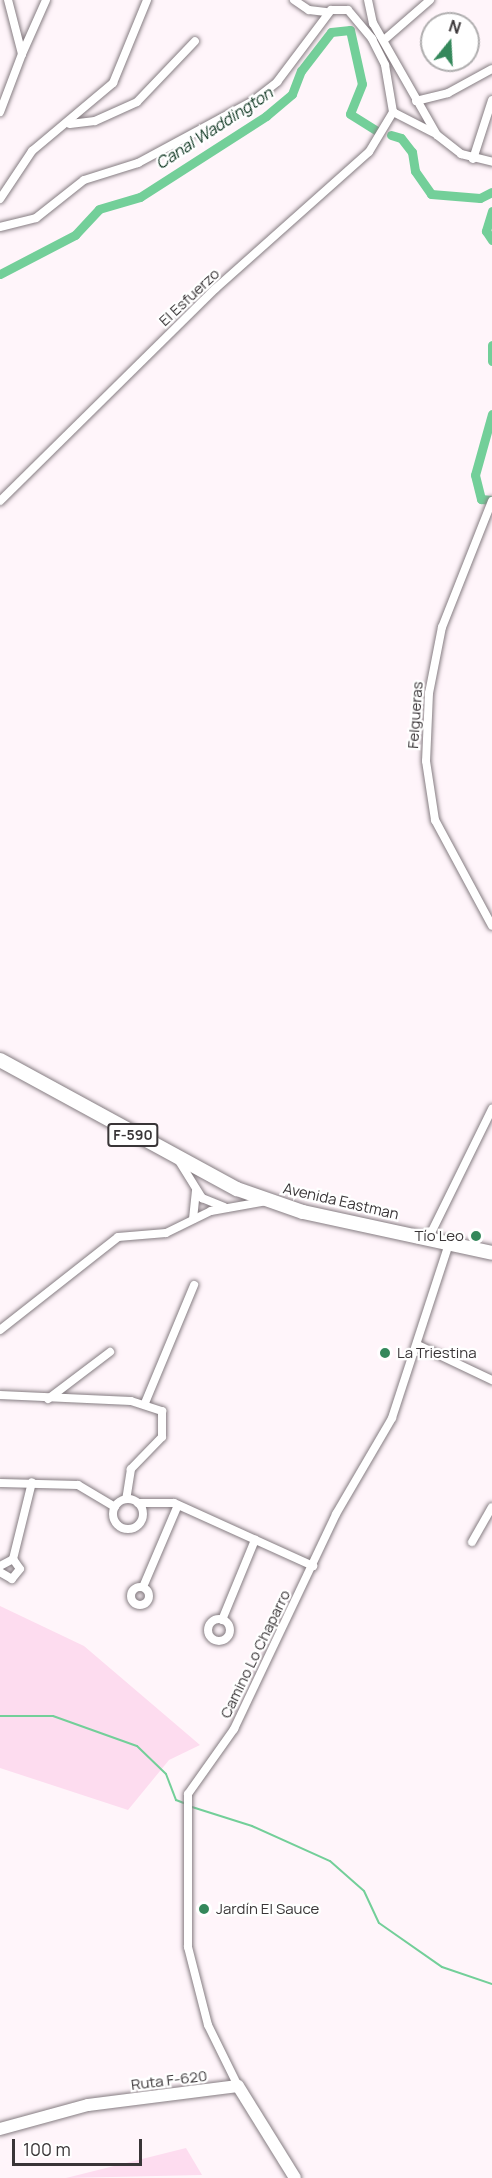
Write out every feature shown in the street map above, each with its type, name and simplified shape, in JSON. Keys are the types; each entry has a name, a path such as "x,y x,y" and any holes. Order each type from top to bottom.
{"main road":[{"name":"Avenida Eastman","path":"0,1060 178,1161 268,1201 450,1241 492,1253"}],"street":[{"path":"8,0 22,54"},
{"path":"0,112 45,0"},
{"path":"0,199 32,151 70,124 113,82 147,0"},
{"path":"294,0 309,10 326,12 348,10 372,39 385,65 393,112 437,135 473,159 492,162"},
{"path":"368,0 370,15 437,135"},
{"path":"384,40 430,0"},
{"path":"0,227 36,218 84,180 138,163 253,101 277,82 326,12"},
{"path":"70,124 95,121 137,102 195,41"},
{"path":"416,101 448,93 492,69"},
{"path":"473,159 492,100"},
{"name":"El Esfuerzo","path":"0,501 215,289 369,152 393,112"},
{"name":"Felgueras","path":"491,503 440,638 426,761 435,820 492,926"},
{"path":"429,1237 492,1109"},
{"path":"178,1161 196,1190 228,1208"},
{"path":"193,1219 196,1190"},
{"path":"0,1330 118,1237 166,1233 193,1219 228,1208 268,1201"},
{"name":"Camino Lo Chaparro","path":"238,2086 208,2025 188,1947 188,1794 234,1729 313,1566 392,1418 418,1345 450,1241"},
{"path":"145,1403 194,1285"},
{"path":"418,1345 492,1380"},
{"path":"48,1399 110,1352"},
{"path":"0,1395 145,1403 162,1411 165,1430 131,1469 126,1499 115,1507"},
{"path":"0,1483 32,1482 78,1485 115,1507 118,1525 131,1528 142,1520 138,1503"},
{"path":"0,1566 13,1559 32,1482"},
{"path":"126,1499 138,1503 178,1505 313,1566"},
{"path":"143,1587 178,1505"},
{"path":"471,1542 492,1507"},
{"path":"222,1620 255,1540"},
{"path":"0,1572 9,1579 18,1575 20,1566 13,1559"},
{"path":"238,2086 295,2178"},
{"name":"Ruta F-620","path":"0,2129 88,2105 238,2086"}],"shaded area":[{"path":"0,1606 84,1646 200,1745 169,1760 128,1810 0,1768"},
{"path":"186,2148 202,2175 66,2178"}],"waterway":[{"name":"Canal Waddington","path":"0,274 75,235 99,209 140,197 266,116 292,94 301,71 331,32 350,30 362,84 350,114 377,131"},
{"path":"391,135 401,138 412,152 415,171 431,194 480,198 492,192"},
{"path":"492,211 486,231 492,240"},
{"path":"492,345 492,361"},
{"path":"492,414 475,475 481,499 492,500"},
{"path":"0,1716 53,1716 137,1746 166,1774 176,1800 184,1803"},
{"path":"192,1807 252,1826 330,1861 364,1891 379,1923 442,1967 492,1984"}],"place":[{"name":"Tío Leo","path":"476,1236"},
{"name":"La Triestina","path":"385,1353"},
{"name":"Jardín El Sauce","path":"204,1909"}]}
